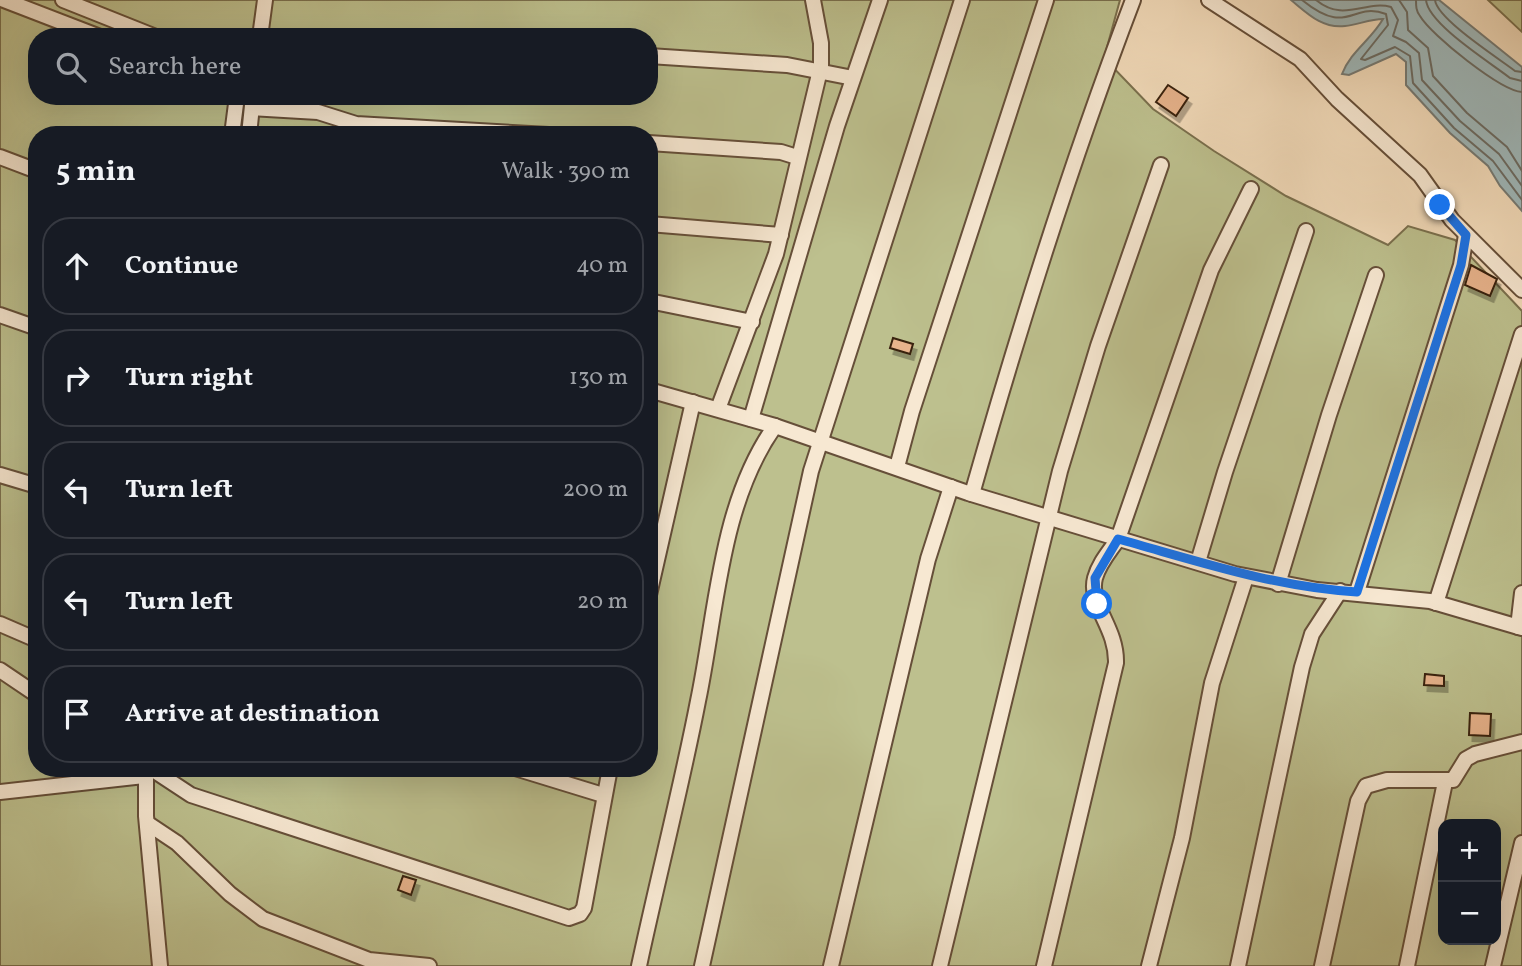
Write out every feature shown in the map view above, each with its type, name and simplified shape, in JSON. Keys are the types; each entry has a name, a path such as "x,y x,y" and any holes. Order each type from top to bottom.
{"street":[{"path":"4,0 77,28"},
{"path":"63,0 133,28"},
{"path":"261,28 265,0"},
{"path":"718,409 752,322 780,235 819,72 821,43 813,0"},
{"path":"751,419 794,266 880,0"},
{"path":"702,966 804,501 842,369 962,0"},
{"path":"897,467 912,411 1046,0"},
{"path":"972,494 1002,387 1092,107 1133,0"},
{"path":"1209,0 1300,60 1420,175 1452,220 1522,290"},
{"path":"658,57 786,65 853,78"},
{"path":"233,126 236,105"},
{"path":"250,126 253,105"},
{"path":"272,105 318,112 356,124 391,126"},
{"path":"658,143 781,152 797,157"},
{"path":"0,157 28,168"},
{"path":"940,966 1048,518 1098,346 1160,165"},
{"path":"1044,966 1116,663 1116,646 1094,591 1100,566 1118,539 1211,270 1251,189"},
{"path":"658,225 780,235"},
{"path":"1199,562 1225,471 1306,230"},
{"path":"1357,592 1461,265 1466,235"},
{"path":"1278,584 1325,428 1376,275"},
{"path":"658,303 752,322"},
{"path":"0,315 28,325"},
{"path":"1436,603 1522,334"},
{"path":"658,392 775,426 972,494 1246,577 1278,584 1436,603 1520,627 1522,593"},
{"path":"658,533 693,402"},
{"path":"639,966 698,702 729,536 756,452 775,426"},
{"path":"0,475 28,483"},
{"path":"831,966 928,559 951,487"},
{"path":"1149,966 1182,838 1212,683 1246,577"},
{"path":"1238,966 1302,667 1312,634 1340,591"},
{"path":"0,624 28,636"},
{"path":"0,670 28,689"},
{"path":"1322,966 1358,801 1366,786 1387,780 1454,780 1466,759 1475,754 1522,742"},
{"path":"0,792 105,777"},
{"path":"147,777 147,823 160,966"},
{"path":"158,777 191,795 569,918 580,914 584,908 608,777"},
{"path":"544,777 603,795"},
{"path":"1407,966 1446,782"},
{"path":"147,823 177,843 230,894 263,919 369,960 429,966"},
{"path":"1493,966 1522,843"}],"green space":[{"path":"0,0 1120,0 1104,58 1153,109 1286,196 1388,245 1408,226 1455,240 1522,311 1522,966 0,966"},
{"path":"1488,0 1522,0 1522,32"}],"water":[{"path":"1291,0 1439,0 1522,67 1522,211 1500,186 1488,166 1450,133 1406,85 1406,62 1396,54 1349,75 1342,74 1383,19 1345,26 1329,25 1315,19"}],"building":[{"path":"1168,85 1188,98 1176,116 1156,102"},
{"path":"1471,265 1497,279 1490,296 1465,285"},
{"path":"893,338 913,344 910,354 890,348"},
{"path":"1425,674 1444,676 1444,686 1424,685"},
{"path":"1470,713 1491,714 1490,736 1469,735"},
{"path":"403,876 416,880 411,895 398,890"}],"route":[{"path":"1097,604 1095,578 1118,539 1278,584 1357,592 1461,265 1466,235 1440,205"}]}
